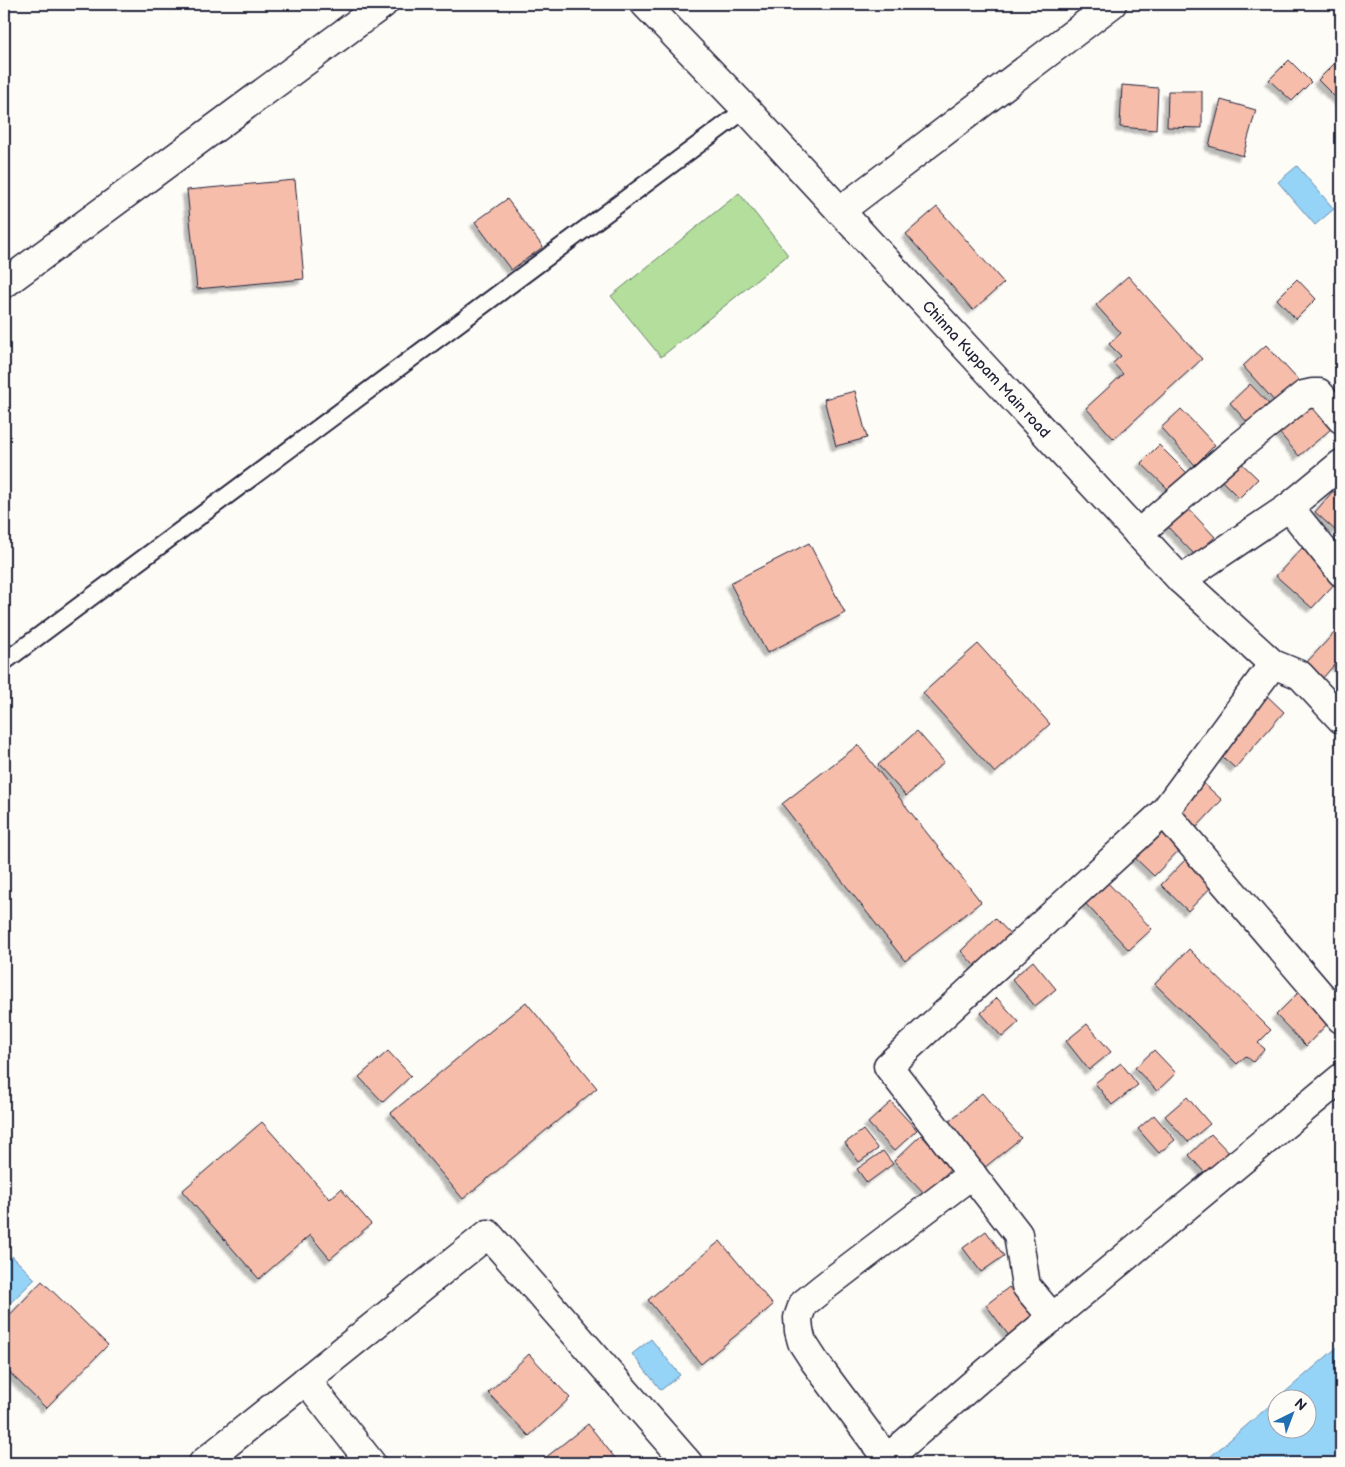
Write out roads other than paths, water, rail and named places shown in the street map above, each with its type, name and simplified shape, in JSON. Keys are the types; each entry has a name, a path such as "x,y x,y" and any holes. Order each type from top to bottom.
{"street":[{"path":"4,284 383,4"},
{"name":"Chinna Kuppam Main road","path":"646,4 746,109 1181,580 1273,664 1300,675 1341,719"},
{"path":"840,211 1112,4"},
{"path":"1138,534 1239,447 1304,395 1319,393 1341,419"},
{"path":"1181,580 1289,507 1341,464"},
{"path":"1289,507 1341,572"},
{"path":"1053,1318 1026,1286 1018,1234 888,1066 1164,812 1273,664"},
{"path":"1164,812 1341,1019"},
{"path":"972,1174 803,1304 798,1318 802,1342 885,1461 988,1371 1341,1078"},
{"path":"204,1463 488,1234 688,1463"},
{"path":"306,1380 371,1463"}],"lane":[{"path":"4,662 746,109"}],"water":[{"path":"1297,166 1334,209 1315,225 1278,182"},
{"path":"12,1256 35,1279 4,1309 4,1264"},
{"path":"651,1339 680,1375 661,1390 632,1354"},
{"path":"1341,1344 1341,1463 1203,1463 1268,1407 1268,1440 1318,1440 1318,1390 1288,1390"}]}
